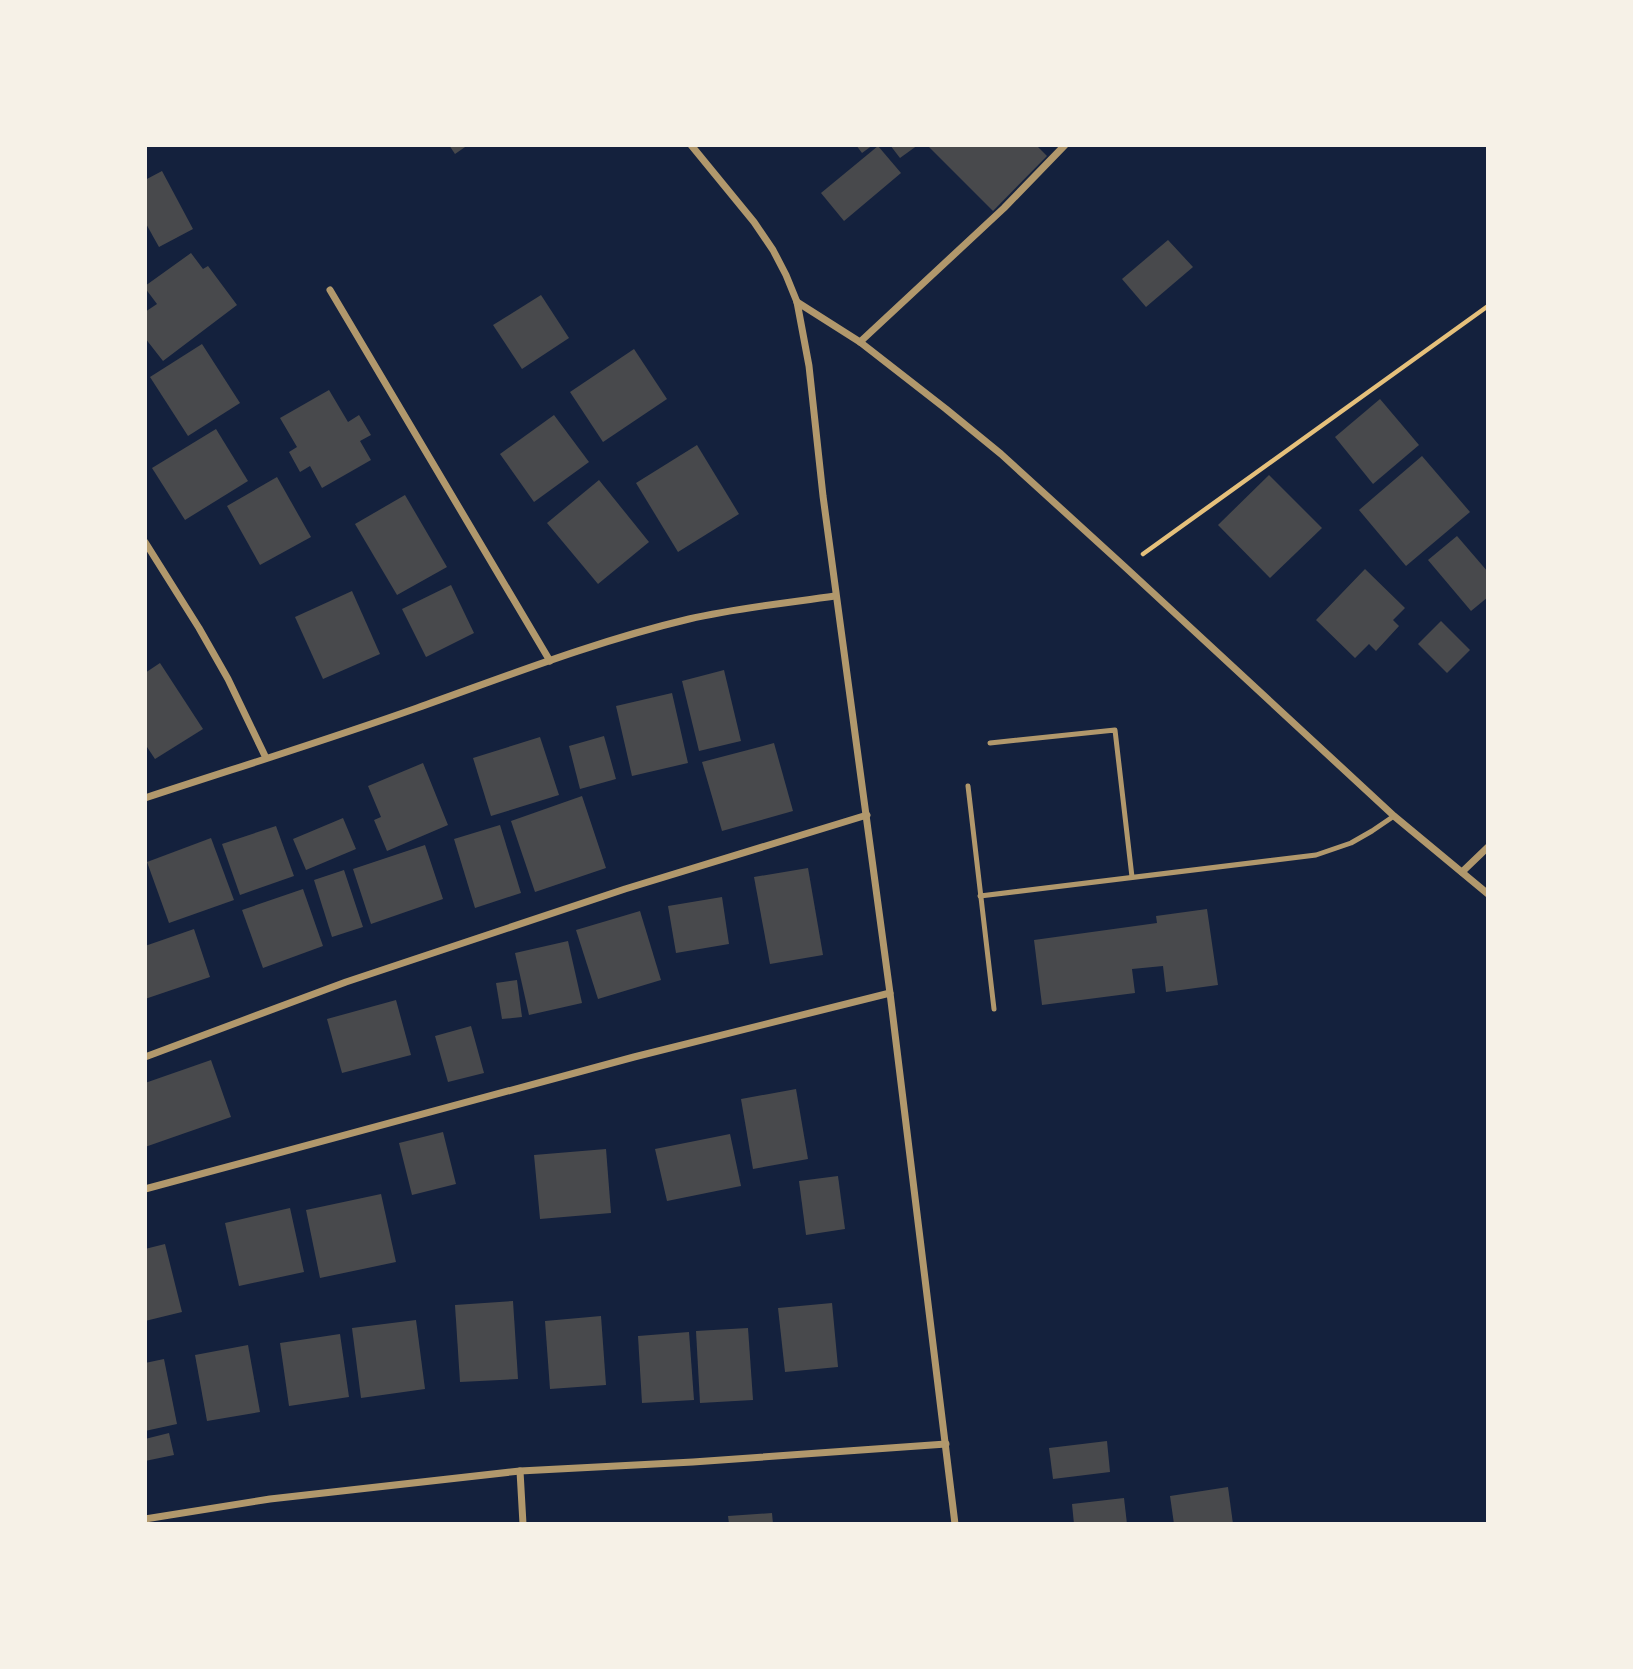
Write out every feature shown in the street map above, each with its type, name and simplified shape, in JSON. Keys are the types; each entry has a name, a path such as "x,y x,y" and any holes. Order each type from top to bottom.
{"street":[{"path":"691,145 754,222 773,250 797,302 809,366 822,496 890,993 954,1524"},
{"path":"860,342 1004,208 1065,145"},
{"path":"330,290 550,660"},
{"path":"797,302 860,342 1001,454 1394,816 1488,894"},
{"path":"145,542 228,679 266,758"},
{"path":"145,797 633,634 689,619 835,596"},
{"path":"145,1057 346,982 575,906 867,815"},
{"path":"1462,872 1488,847"},
{"path":"145,1189 622,1060 890,993"},
{"path":"145,1519 282,1498 520,1471 946,1444"},
{"path":"520,1471 523,1524"}],"lane":[{"path":"990,743 1115,730 1132,877"},
{"path":"968,786 994,1009"},
{"path":"981,896 1316,855 1351,843 1394,816"}],"path":[{"path":"1125,567 1488,306"}],"building":[{"path":"449,145 468,145 455,154"},
{"path":"856,145 873,145 862,153"},
{"path":"890,145 918,145 900,158"},
{"path":"927,145 1036,145 1047,156 993,211"},
{"path":"878,146 901,173 844,221 821,193"},
{"path":"162,171 193,229 159,247 145,222 145,180"},
{"path":"1168,240 1193,267 1146,307 1122,279"},
{"path":"191,253 203,269 208,266 237,305 163,361 145,338 145,312 157,304 145,286"},
{"path":"541,295 569,338 522,369 493,325"},
{"path":"202,344 240,403 188,436 150,377"},
{"path":"634,349 667,399 603,442 570,392"},
{"path":"329,390 348,422 359,415 371,435 360,441 371,460 322,488 310,466 300,472 289,452 297,447 280,418"},
{"path":"1380,399 1419,445 1373,484 1335,437"},
{"path":"554,415 589,462 534,502 500,454"},
{"path":"216,429 248,481 185,520 152,468"},
{"path":"697,445 739,514 678,552 636,483"},
{"path":"1422,456 1470,512 1406,566 1359,510"},
{"path":"1269,475 1322,528 1270,578 1218,525"},
{"path":"277,477 311,537 260,565 227,506"},
{"path":"599,480 649,542 598,584 547,523"},
{"path":"405,495 447,567 397,595 355,524"},
{"path":"1457,536 1488,572 1488,597 1471,611 1428,560"},
{"path":"1365,569 1405,608 1393,620 1399,626 1376,651 1369,644 1355,658 1316,620"},
{"path":"451,585 474,633 426,657 402,609"},
{"path":"352,591 380,654 323,679 295,617"},
{"path":"1441,621 1470,650 1447,673 1418,644"},
{"path":"160,663 203,729 155,759 145,744 145,673"},
{"path":"724,670 741,741 699,751 682,681"},
{"path":"672,693 688,763 632,776 616,706"},
{"path":"604,736 616,779 580,789 569,746"},
{"path":"540,737 559,795 491,816 473,758"},
{"path":"774,743 793,811 722,831 702,762"},
{"path":"423,763 448,825 387,851 374,820 381,817 368,786"},
{"path":"582,796 606,868 535,892 511,821"},
{"path":"343,818 356,849 306,870 293,839"},
{"path":"500,825 521,893 475,908 454,839"},
{"path":"276,826 294,876 240,895 222,844"},
{"path":"211,838 234,900 169,923 147,862"},
{"path":"425,845 443,899 371,924 353,869"},
{"path":"808,868 823,955 770,964 754,877"},
{"path":"344,870 363,927 332,937 314,880"},
{"path":"303,889 323,946 263,968 242,910"},
{"path":"722,897 729,944 676,953 668,906"},
{"path":"1207,909 1218,985 1166,992 1163,966 1132,969 1135,993 1042,1005 1034,940 1157,923 1156,916"},
{"path":"640,911 661,980 598,999 576,930"},
{"path":"194,929 210,977 145,999 145,946"},
{"path":"568,941 582,1003 529,1015 515,953"},
{"path":"517,980 522,1017 502,1019 496,983"},
{"path":"396,1000 411,1055 342,1073 327,1019"},
{"path":"471,1026 484,1073 448,1082 435,1036"},
{"path":"211,1060 231,1117 145,1147 145,1083"},
{"path":"796,1089 808,1159 753,1169 741,1099"},
{"path":"443,1132 456,1184 412,1195 399,1143"},
{"path":"730,1134 741,1186 667,1201 655,1149"},
{"path":"606,1149 611,1213 540,1219 534,1155"},
{"path":"838,1176 845,1229 806,1235 799,1181"},
{"path":"381,1194 396,1262 320,1278 306,1210"},
{"path":"290,1208 304,1272 239,1286 225,1223"},
{"path":"165,1244 182,1312 145,1321 145,1249"},
{"path":"513,1301 518,1379 460,1382 455,1305"},
{"path":"832,1303 838,1367 785,1372 778,1308"},
{"path":"601,1316 606,1385 550,1389 545,1321"},
{"path":"416,1320 425,1389 361,1398 352,1328"},
{"path":"748,1328 753,1400 700,1403 696,1331"},
{"path":"689,1332 694,1400 642,1403 638,1336"},
{"path":"340,1334 349,1397 289,1406 280,1343"},
{"path":"248,1345 260,1412 207,1421 195,1355"},
{"path":"164,1359 177,1424 145,1431 145,1363"},
{"path":"169,1433 174,1455 145,1461 145,1439"},
{"path":"1107,1441 1110,1472 1053,1479 1049,1448"},
{"path":"1228,1487 1233,1524 1174,1524 1170,1496"},
{"path":"1124,1498 1127,1524 1074,1524 1072,1504"},
{"path":"772,1513 773,1524 729,1524 728,1516"}]}
